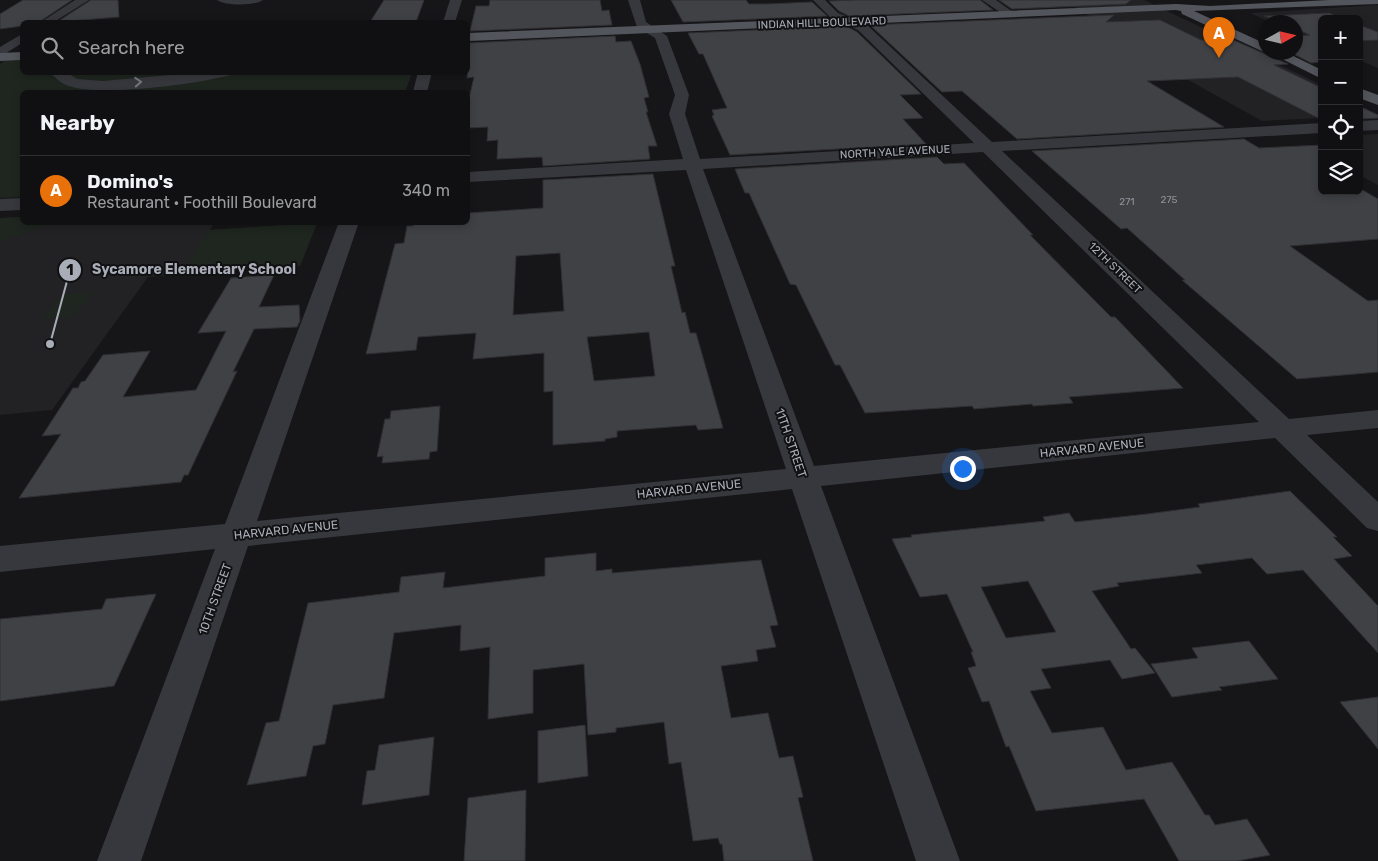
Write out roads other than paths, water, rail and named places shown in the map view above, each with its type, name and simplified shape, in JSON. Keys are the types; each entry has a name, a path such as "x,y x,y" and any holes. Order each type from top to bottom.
{"main road":[{"path":"1160,0 1258,45"},
{"name":"INDIAN HILL BOULEVARD","path":"1176,7 1191,1 1240,0"},
{"name":"INDIAN HILL BOULEVARD","path":"470,37 1176,7 1210,9 1378,0"},
{"path":"1191,1 1235,20"},
{"path":"0,57 20,56"},
{"path":"1291,60 1318,73"},
{"path":"1363,94 1378,101"}],"street":[{"path":"50,20 82,0"},
{"path":"223,0 257,0"},
{"path":"450,20 456,0"},
{"name":"11TH STREET","path":"634,0 642,24 661,36 682,95 676,114 938,861"},
{"name":"12TH STREET","path":"819,0 834,15 862,27 1284,428 1378,520"},
{"path":"988,0 1011,15"},
{"path":"0,53 20,39"},
{"path":"62,75 74,83 99,85 206,77"},
{"path":"180,90 186,85 214,75"},
{"path":"420,90 424,75"},
{"path":"1363,126 1378,124"},
{"name":"NORTH YALE AVENUE","path":"470,177 1318,128"},
{"path":"0,205 20,204"},
{"name":"10TH STREET","path":"119,861 238,535 348,225"},
{"name":"HARVARD AVENUE","path":"0,559 1378,419"}],"place":[{"name":"Domino's","path":"1219,58"},
{"name":"Sycamore Elementary School","path":"50,344"}]}
